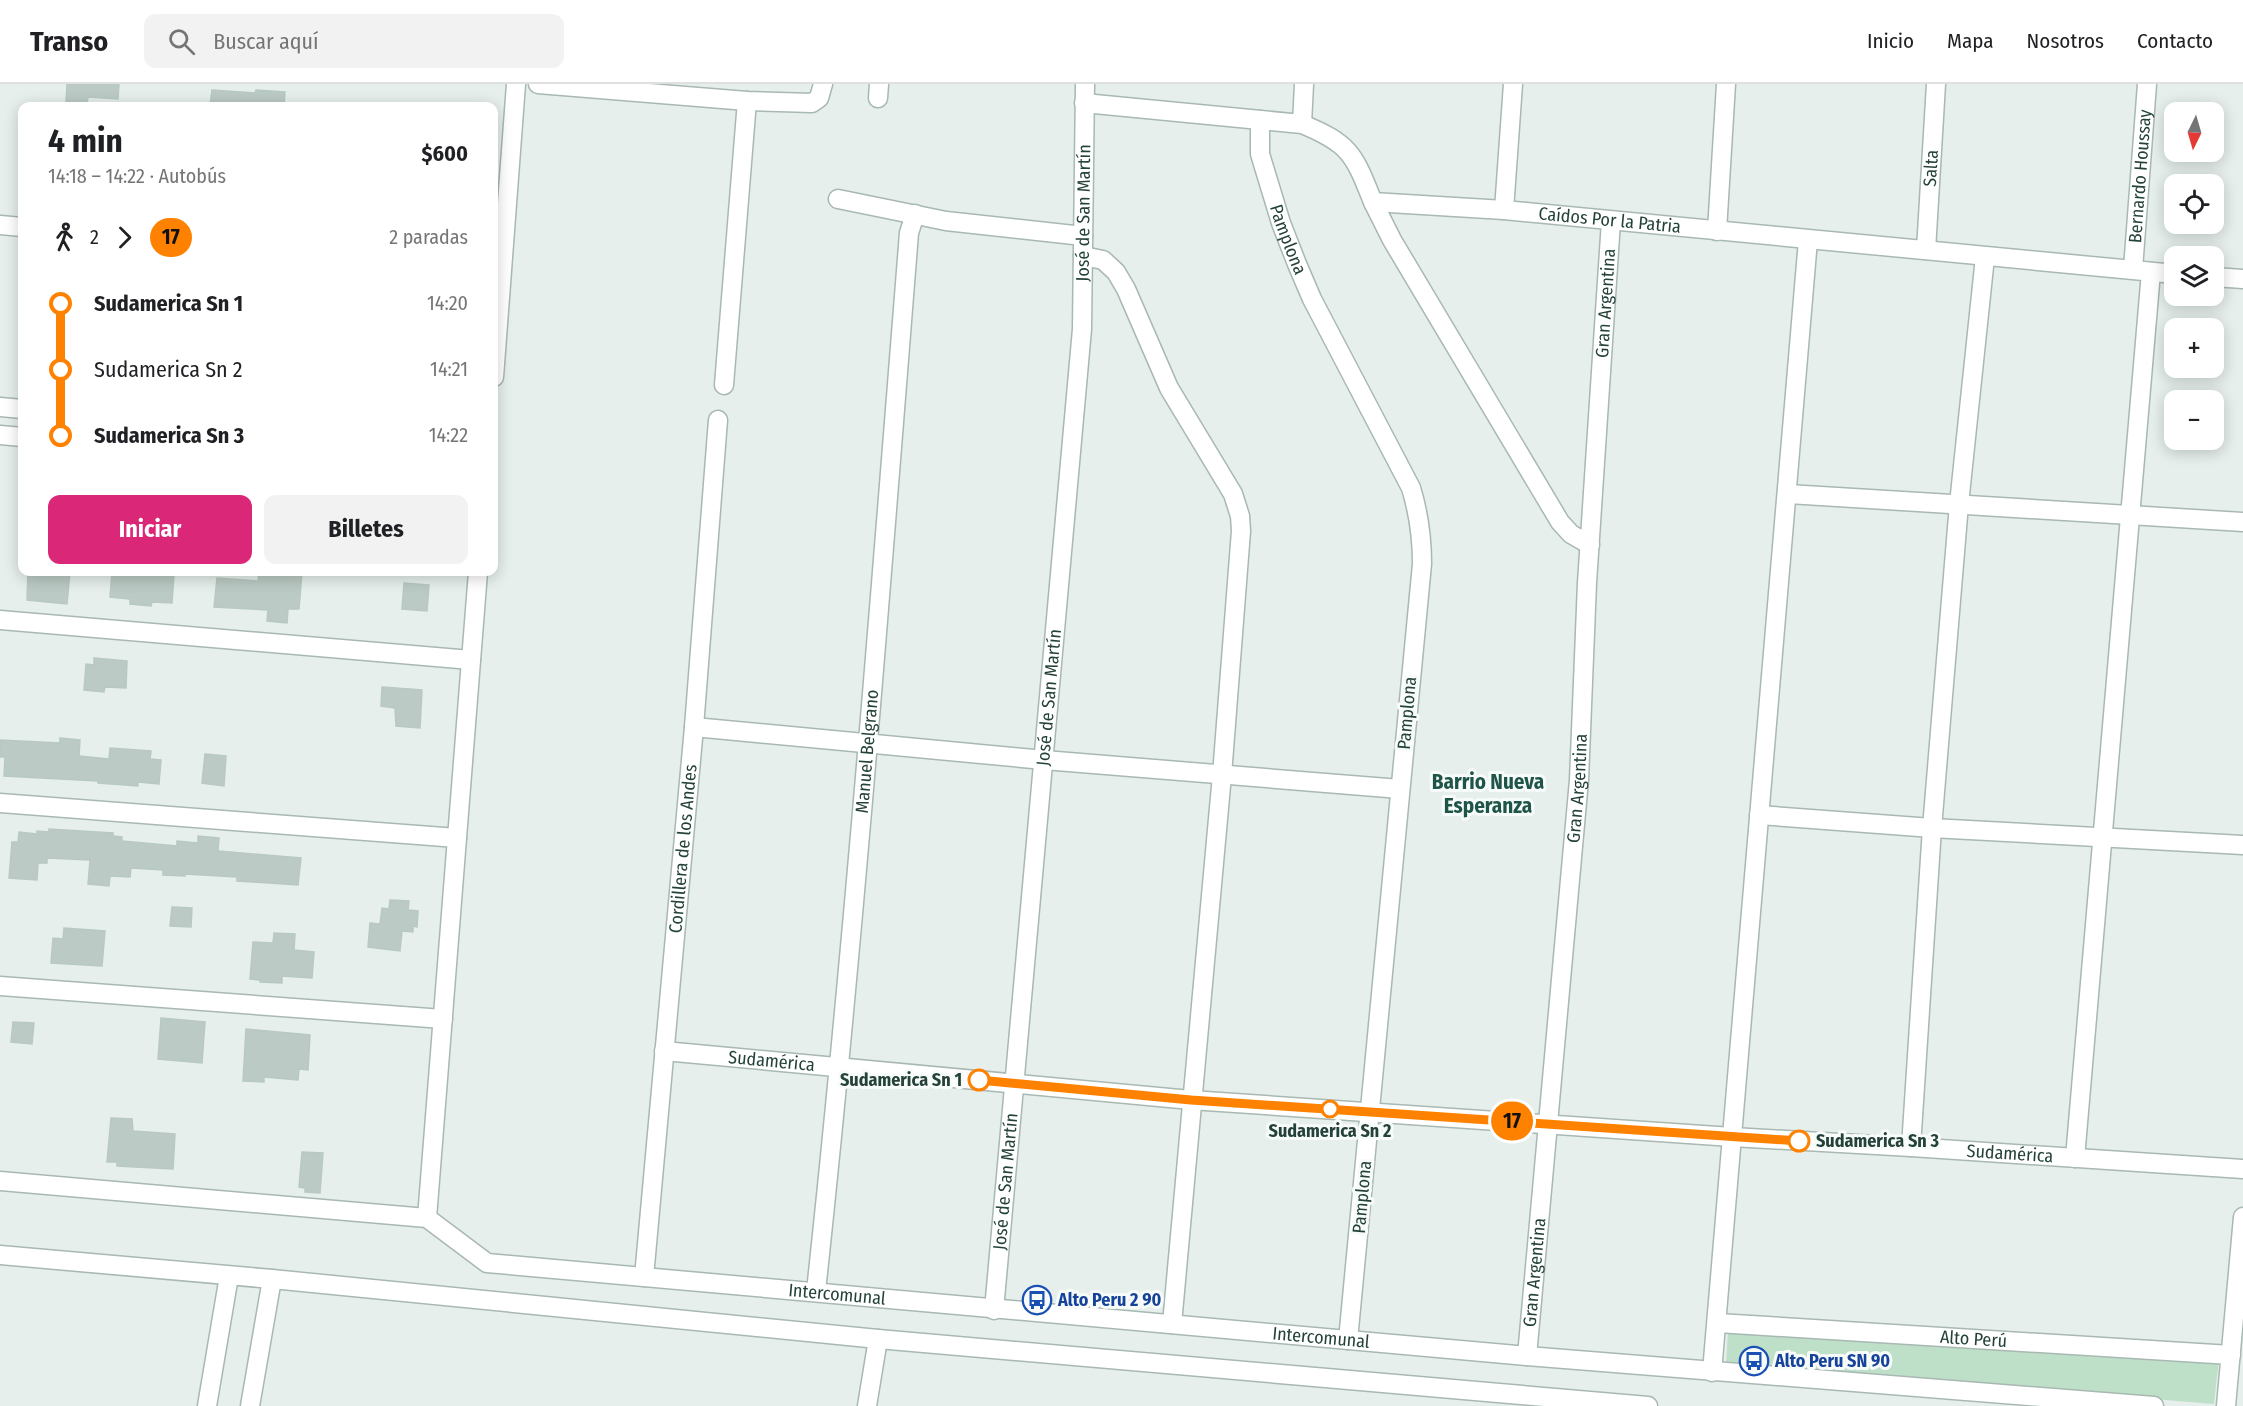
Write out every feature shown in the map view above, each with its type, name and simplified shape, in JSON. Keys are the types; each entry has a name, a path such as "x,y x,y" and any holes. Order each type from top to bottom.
{"street":[{"path":"498,263 516,84"},
{"path":"538,84 812,103 819,98 823,84"},
{"name":"José de San Martín","path":"994,1310 1082,329 1085,84"},
{"path":"1302,124 1304,84"},
{"path":"1504,210 1513,84"},
{"path":"1717,231 1726,84"},
{"name":"Salta","path":"1926,250 1936,84"},
{"name":"Bernardo Houssay","path":"2074,1158 2129,514 2142,271 2147,84"},
{"path":"724,385 747,100"},
{"path":"1084,103 1302,124 1330,136 1346,149 1358,166 1392,240 1560,522 1571,534 1590,545"},
{"name":"Pamplona","path":"1260,120 1260,154 1281,223 1326,326 1411,488 1419,514 1422,536 1422,564 1348,1340"},
{"path":"838,199 946,221 1083,236"},
{"name":"Caídos Por la Patria","path":"1373,202 1504,210 2164,273"},
{"name":"Manuel Belgrano","path":"816,1291 840,1067 869,744 909,233 915,214"},
{"name":"Gran Argentina","path":"1527,1356 1579,780 1590,545 1611,221"},
{"path":"0,225 18,226"},
{"path":"1712,1372 1718,1323 1808,240"},
{"path":"1083,256 1103,260 1116,272 1126,289 1169,388 1233,494 1240,516 1241,531 1222,775 1172,1324"},
{"path":"1911,1147 1932,828 1959,504 1985,257"},
{"path":"2224,278 2243,279"},
{"path":"0,407 18,409"},
{"name":"Cordillera de los Andes","path":"644,1277 718,420"},
{"path":"0,435 18,437"},
{"path":"1788,494 2243,522"},
{"path":"0,1181 427,1218 478,576"},
{"path":"0,620 471,660"},
{"path":"693,727 1044,760 1400,789"},
{"path":"0,803 457,838"},
{"path":"1759,815 1932,828 2243,845"},
{"path":"0,986 443,1019"},
{"name":"Sudamérica","path":"664,1051 1191,1100 2243,1169"},
{"path":"2226,1406 2243,1217"},
{"name":"Intercomunal","path":"427,1218 487,1263 816,1291 994,1310 1712,1372 2154,1406"},
{"path":"0,1255 272,1279 1483,1399 1648,1406"},
{"path":"207,1406 229,1276"},
{"path":"250,1406 272,1279"},
{"name":"Alto Perú","path":"1718,1323 2231,1355"},
{"path":"867,1406 878,1339"}],"green space":[{"path":"1728,1332 2219,1358 2214,1404 1726,1364"}],"building":[{"path":"67,84 119,84 118,99 88,97 87,102 66,102"},
{"path":"212,90 255,93 256,90 285,92 284,102 210,102"},
{"path":"28,576 70,576 67,604 27,600"},
{"path":"112,576 174,576 172,603 152,602 151,606 130,604 130,599 110,597"},
{"path":"259,576 302,576 299,609 288,609 287,623 267,621 268,610 214,607 217,578 258,581"},
{"path":"404,583 429,585 427,611 402,609"},
{"path":"94,658 127,661 126,688 105,687 104,692 84,690 86,664 94,665"},
{"path":"382,687 422,690 420,728 396,726 395,708 381,706"},
{"path":"60,738 80,740 79,756 109,759 110,748 151,751 150,759 161,760 159,784 138,782 138,786 98,783 98,781 4,776 5,757 0,757 0,740 60,743"},
{"path":"205,754 226,756 224,786 202,783"},
{"path":"49,829 113,833 113,836 122,837 122,841 177,846 177,841 198,843 198,836 219,838 218,851 301,858 298,885 237,881 237,877 163,875 163,870 131,868 130,877 110,876 109,886 88,884 90,860 47,858 47,863 38,863 37,880 9,878 12,842 18,842 19,832 37,834 37,831 49,832"},
{"path":"390,900 409,901 408,910 418,911 417,927 413,926 413,932 402,931 400,951 368,947 370,923 380,924 382,908 389,909"},
{"path":"172,907 192,908 191,927 170,926"},
{"path":"64,928 105,931 102,966 51,963 53,938 63,939"},
{"path":"274,933 295,934 294,950 314,952 312,978 282,976 282,983 250,979 253,942 273,943"},
{"path":"161,1018 205,1022 202,1063 158,1059"},
{"path":"13,1022 34,1023 32,1044 11,1042"},
{"path":"246,1029 310,1035 308,1070 299,1069 298,1080 264,1077 264,1082 243,1081"},
{"path":"111,1118 132,1119 133,1131 175,1134 173,1169 117,1166 117,1162 107,1162"},
{"path":"302,1152 323,1153 320,1193 305,1192 305,1188 299,1187"}],"bus line":[{"name":"17","path":"979,1080 1191,1100 1799,1141"}],"place":[{"name":"Sudamerica Sn 1","path":"979,1080"},
{"name":"Sudamerica Sn 2","path":"1330,1109"},
{"name":"Sudamerica Sn 3","path":"1799,1141"},
{"name":"Alto Peru 2 90","path":"1037,1300"},
{"name":"Alto Peru SN 90","path":"1754,1361"}],"district":[{"name":"Barrio Nueva Esperanza","path":"1488,794"}]}
